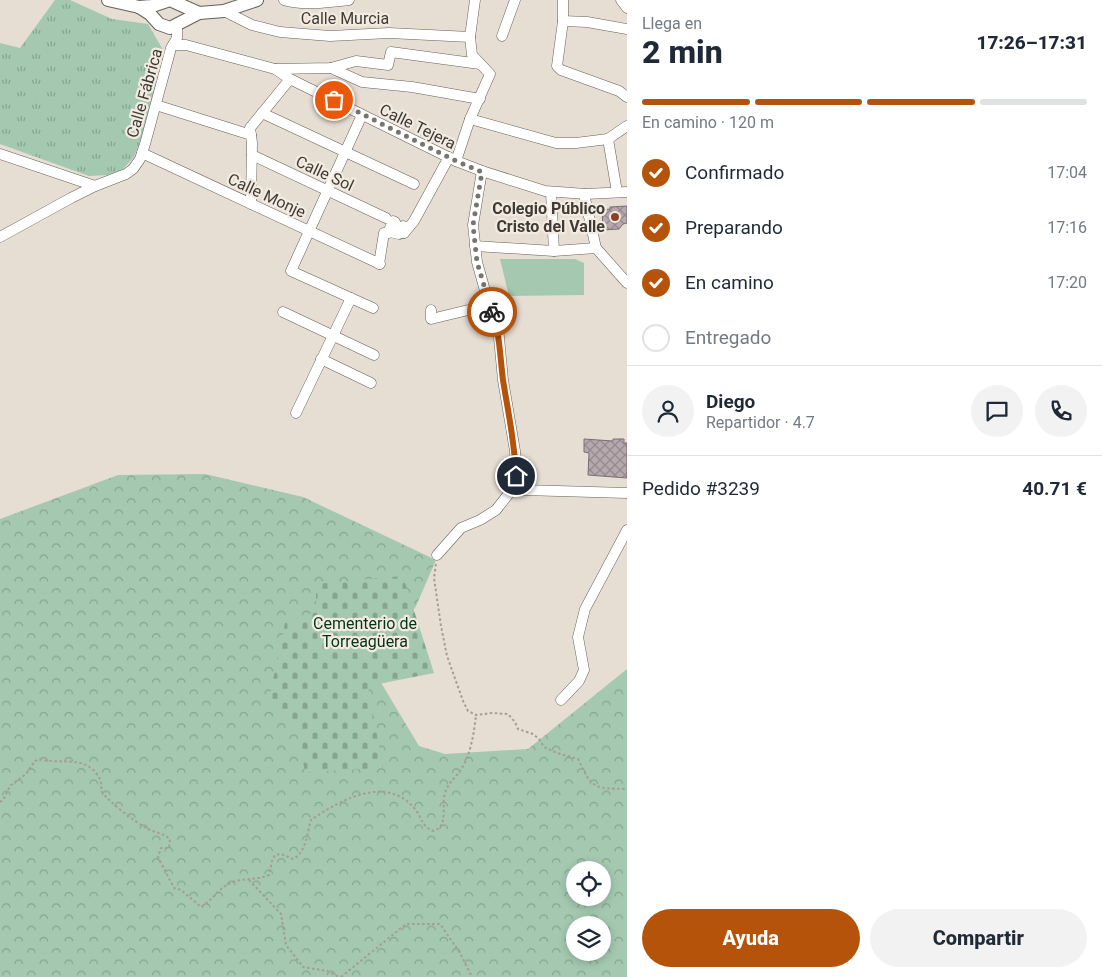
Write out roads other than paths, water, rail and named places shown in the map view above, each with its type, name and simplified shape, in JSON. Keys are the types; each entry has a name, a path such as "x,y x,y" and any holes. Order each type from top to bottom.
{"main road":[{"path":"108,0 139,7 152,6 170,0 199,13"},
{"path":"139,7 157,22 170,28 199,13 224,11 257,0"},
{"path":"157,22 155,10 160,3"},
{"path":"178,5 182,14 178,24"}],"street":[{"path":"284,0 289,2 349,0"},
{"path":"452,159 490,74 472,55 470,37 475,0"},
{"path":"502,36 515,0"},
{"path":"563,0 563,21 557,66 561,70 619,91 627,97"},
{"path":"621,0 627,8"},
{"name":"Calle Murcia","path":"224,11 252,25 280,32 330,36 389,33 470,37"},
{"path":"563,21 587,22 627,29"},
{"name":"Calle Fábrica","path":"157,22 174,43"},
{"name":"Calle Fábrica","path":"142,154 162,78 177,38 178,24"},
{"name":"Calle Tejera","path":"174,43 275,68 290,79 482,172 551,192 584,194 622,192"},
{"path":"275,68 331,68 356,61 388,66 391,52 480,64"},
{"path":"331,68 362,82 412,87 480,99"},
{"path":"251,204 252,156 250,128 290,79"},
{"path":"156,105 251,135"},
{"path":"262,113 414,184"},
{"path":"362,115 291,271 373,308"},
{"path":"470,119 556,143 576,143 608,139 625,128"},
{"path":"608,139 622,192"},
{"path":"0,154 95,186"},
{"path":"0,237 95,186 126,174 137,164 142,154"},
{"name":"Calle Monje","path":"142,154 379,264 384,233 388,233 392,221 395,222 390,232 400,234 404,226 406,227 404,233 414,221 452,159"},
{"name":"Calle Sol","path":"252,156 386,218"},
{"path":"437,555 460,528 480,520 496,510 514,487 516,476 515,451 503,380 498,327 489,305 477,262 475,246 473,225 482,172"},
{"path":"551,192 554,251"},
{"path":"584,194 596,248 627,283"},
{"path":"475,246 554,251 596,248"},
{"path":"296,413 351,298"},
{"path":"431,310 431,319 489,305"},
{"path":"283,312 374,355"},
{"path":"321,360 371,384"},
{"path":"514,487 523,490 627,493"},
{"path":"561,700 579,682 584,670 578,637 585,609 627,530"}],"place":[{"name":"Colegio Público Cristo del Valle","path":"615,217"}],"park label":[{"name":"Cementerio de Torreagüera","path":"365,632"}]}
